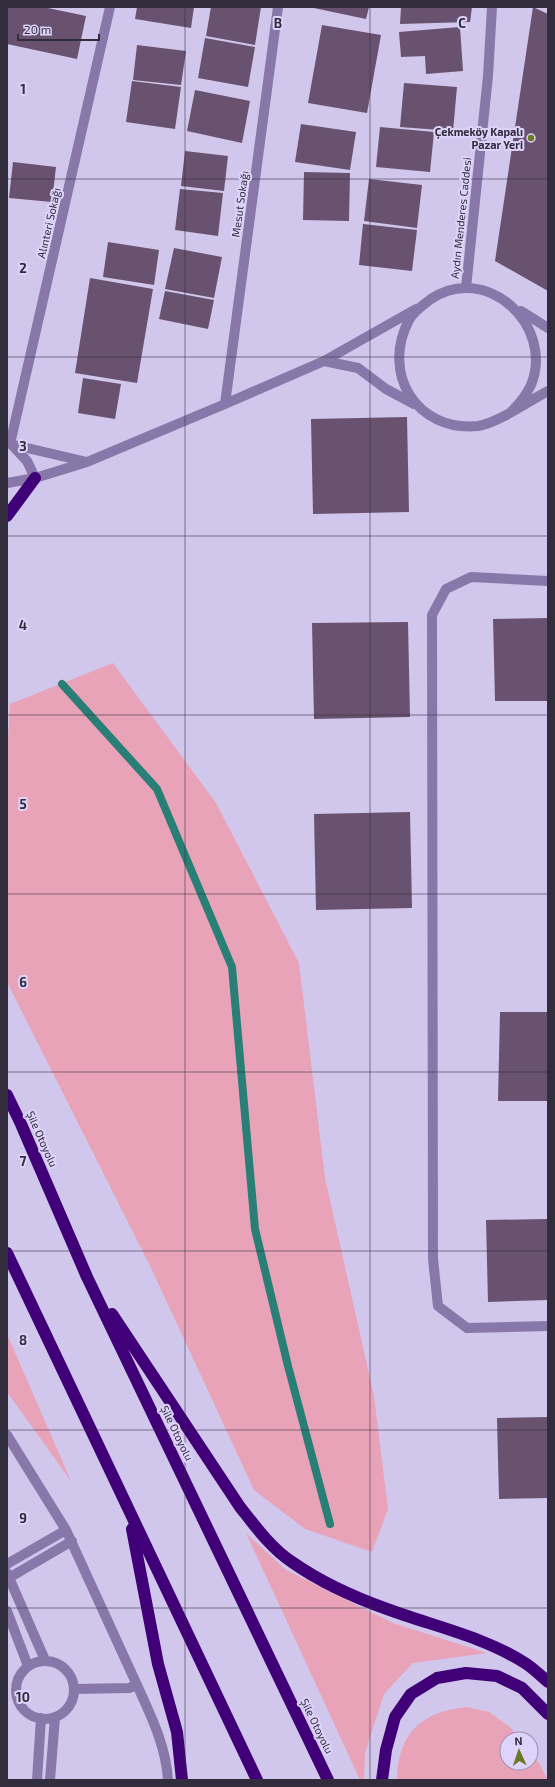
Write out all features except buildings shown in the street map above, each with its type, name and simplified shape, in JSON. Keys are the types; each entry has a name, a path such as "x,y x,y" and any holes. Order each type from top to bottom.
{"highway":[{"path":"7,516 35,478"},
{"name":"Şile Otoyolu","path":"7,1096 21,1124 87,1276 328,1780"},
{"path":"7,1253 257,1780"},
{"path":"87,1276 240,1508 263,1536 291,1562 354,1595 386,1609 455,1631 495,1646 526,1663 548,1682"},
{"path":"129,1512 158,1664 177,1732 182,1780"},
{"path":"382,1780 386,1750 395,1718 411,1694 437,1678 466,1673 497,1676 522,1688 548,1714"}],"street":[{"name":"Alınteri Sokağı","path":"9,442 110,7"},
{"name":"Mesut Sokağı","path":"226,404 278,7"},
{"name":"Aydın Menderes Caddesi","path":"466,288 488,76 492,7"},
{"path":"7,483 35,478 87,462 226,404 324,361 422,306 435,296 450,290 466,288 489,292 500,296 548,328"},
{"path":"419,407 409,394 402,379 398,364 399,347 403,332 411,318 422,306"},
{"path":"511,412 523,399 532,385 536,368 537,351 533,334 525,319 514,306"},
{"path":"324,361 358,368 386,389 419,407 431,417 446,424 462,426 479,425 496,420 548,391"},
{"path":"9,442 87,462"},
{"path":"9,442 27,461 35,478"},
{"path":"548,581 471,577 446,589 432,615 432,639 433,1259 438,1306 467,1328 548,1326"},
{"path":"7,1435 72,1541 161,1740 166,1759 168,1780"},
{"path":"7,1564 66,1530"},
{"path":"45,1660 8,1577 72,1541"},
{"path":"7,1611 28,1666"},
{"path":"45,1660 54,1662 66,1669 73,1680 75,1689 69,1707 63,1713 54,1717 41,1718 34,1716 22,1708 12,1695 18,1678 28,1666 45,1660"},
{"path":"75,1689 129,1688 137,1685"},
{"path":"50,1780 54,1717"},
{"path":"37,1780 41,1718"}],"shaded area":[{"path":"113,663 216,803 299,963 325,1178 374,1396 388,1509 372,1552 305,1529 254,1490 152,1270 7,982 7,758 10,704"},
{"path":"7,1334 71,1481 7,1392"},
{"path":"246,1533 286,1570 393,1623 487,1653 413,1663 384,1694 365,1753 364,1780 360,1780"},
{"path":"466,1707 489,1712 510,1727 513,1731 499,1731 499,1771 539,1771 539,1763 548,1780 397,1780 398,1764 407,1738 415,1728 425,1720 436,1714"}],"waterway":[{"path":"62,684 157,789 232,967 255,1229 288,1366 330,1524"}],"place":[{"name":"Çekmeköy Kapalı Pazar Yeri","path":"531,138"}]}
